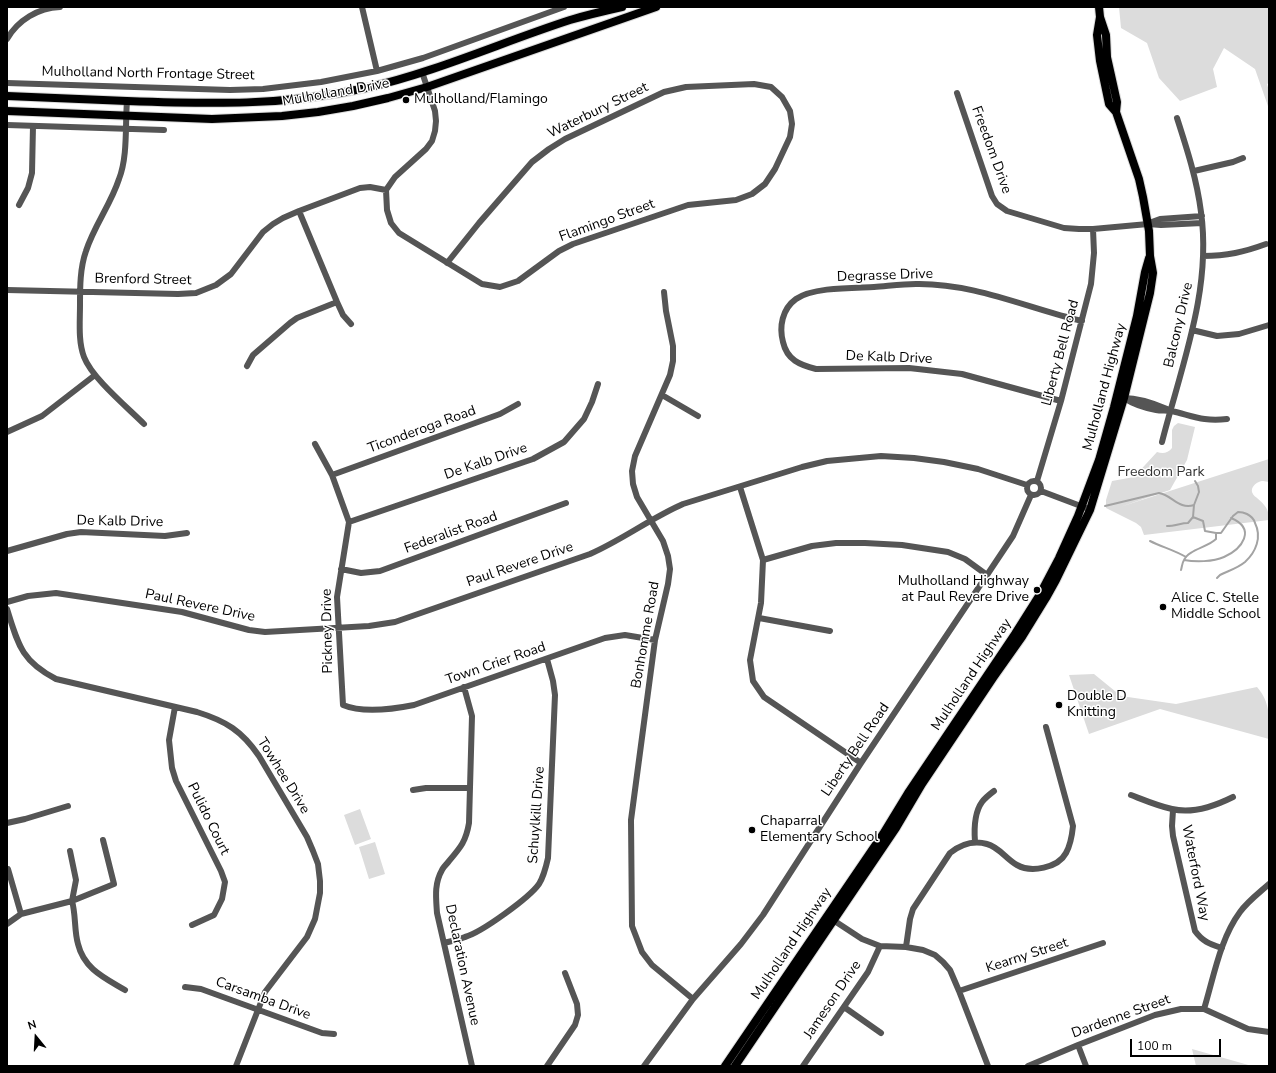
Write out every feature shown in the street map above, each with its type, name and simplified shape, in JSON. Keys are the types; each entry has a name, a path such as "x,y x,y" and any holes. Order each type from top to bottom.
{"main road":[{"name":"Mulholland Drive","path":"7,96 218,104 286,101 315,97 361,89 422,72 569,20 622,7"},
{"name":"Mulholland Drive","path":"7,111 212,119 282,116 353,106 427,87 637,10 656,7"},
{"name":"Mulholland Highway","path":"725,1066 896,828 922,784 1022,637 1046,598 1090,510 1120,397 1145,272 1150,256 1148,224 1139,179 1116,112 1109,104 1100,61 1097,35 1100,7"},
{"name":"Mulholland Highway","path":"735,1066 831,918 913,787 1039,596 1084,507 1120,397"}],"street":[{"path":"7,39 9,32 24,19 37,11 52,7 60,7"},
{"path":"362,7 377,71"},
{"name":"Mulholland North Frontage Street","path":"7,83 230,90 263,89 308,84 377,71 423,58 564,7"},
{"path":"386,190 395,177 426,149 432,141 436,121 435,111 422,72"},
{"name":"Waterbury Street","path":"447,263 479,223 532,162 565,139 664,92 686,87 754,84 771,87 782,97"},
{"name":"Freedom Drive","path":"957,93 992,196 997,204 1007,211 1064,228 1093,229 1148,224 1160,225 1202,223"},
{"name":"Flamingo Street","path":"386,190 386,210 391,223 399,233 482,284 500,287 518,281 559,251 573,244 688,205 736,200 752,194 765,184 775,169 790,137 792,124 790,111 782,97"},
{"path":"127,101 124,154 120,179 85,252 82,266 79,334 84,357 95,375 144,424"},
{"name":"Balcony Drive","path":"1162,442 1192,330 1201,288 1203,256 1202,216 1194,171 1177,118"},
{"path":"7,126 164,130"},
{"path":"20,205 28,188 32,174 33,126"},
{"path":"1194,171 1243,158"},
{"name":"Brenford Street","path":"7,290 178,294 196,293 216,285 231,274 264,232 283,218 299,210 360,188 370,187 386,190"},
{"path":"299,210 337,302 343,315 351,324"},
{"name":"Freedom Drive","path":"1148,224 1160,219 1202,216"},
{"name":"Liberty Bell Road","path":"1037,482 1061,401 1091,284 1094,253 1093,229"},
{"path":"1203,256 1234,254 1266,244"},
{"name":"Degrasse Drive","path":"780,332 787,309 797,299 809,293 828,290 917,284 952,286 986,293 1082,321"},
{"name":"Bonhomme Road","path":"664,292 673,346 673,361 670,375 635,456 632,471 632,484 637,497 663,541 668,556 670,569 655,640 632,820 632,926 642,952 652,965 693,1000"},
{"path":"247,366 253,355 297,318 337,302"},
{"path":"1192,330 1217,336 1239,334 1269,325"},
{"name":"De Kalb Drive","path":"780,332 784,347 791,359 802,366 816,369 909,368 962,374 1061,401"},
{"path":"7,432 42,416 95,375"},
{"name":"De Kalb Drive","path":"349,522 534,459 564,442 584,419 598,384"},
{"path":"662,395 698,416"},
{"path":"1120,397 1132,403 1155,410 1170,411 1202,420 1214,421 1227,419"},
{"name":"Ticonderoga Road","path":"332,475 500,414 518,404"},
{"name":"Pickney Drive","path":"315,444 332,475 349,522 337,597 343,705"},
{"name":"Paul Revere Drive","path":"7,602 28,596 56,594 182,612 249,630 265,632 369,626 395,622 590,554 683,504 802,467 827,461 882,456 914,458 978,469 1028,485"},
{"path":"1032,481 1037,482 1041,486 1041,491 1036,495 1031,495 1028,492 1028,485 1032,481"},
{"path":"740,486 763,560 762,603 750,660 753,681 764,697 861,763"},
{"path":"1041,491 1084,507"},
{"name":"Liberty Bell Road","path":"644,1066 693,1000 741,944 762,915 861,763 1013,536 1031,495"},
{"name":"Federalist Road","path":"341,569 361,573 380,571 566,503"},
{"name":"De Kalb Drive","path":"7,551 67,534 80,532 165,536 187,533"},
{"path":"763,560 807,547 830,544 865,543 902,545 948,552 965,559 987,575"},
{"name":"Towhee Drive","path":"7,608 22,652 32,664 44,673 56,679 216,718 242,735 252,746 307,837 318,864 320,881 320,893 315,919 307,937 265,992 236,1066"},
{"path":"759,618 830,632"},
{"name":"Town Crier Road","path":"343,705 348,707 376,709 414,705 615,636 625,635 655,640"},
{"name":"Schuylkill Drive","path":"444,942 465,937 485,927 528,896 539,884 546,871 548,858 555,695 547,659"},
{"name":"Declaration Avenue","path":"464,687 472,716 469,823 467,835 462,845 442,870 437,881 435,895 436,907 472,1066"},
{"name":"Pulido Court","path":"175,707 169,740 172,768 176,781 221,871 225,882 222,899 214,914 192,925"},
{"path":"906,947 910,919 914,910 950,853 956,848 975,842 988,844 998,849 1018,865 1034,869 1048,867 1066,854 1072,839 1073,826 1046,727"},
{"path":"413,790 426,788 470,788"},
{"path":"975,842 974,826 977,813 982,801 994,791"},
{"path":"1131,795 1173,810 1195,810 1216,805 1232,797"},
{"path":"7,823 25,820 68,806"},
{"name":"Waterford Way","path":"1173,810 1173,836 1195,932 1201,939 1222,948"},
{"path":"7,924 21,914 72,901 114,884 102,840"},
{"path":"70,852 76,880 72,901 78,944 91,969 125,990"},
{"path":"8,869 21,914"},
{"path":"1204,1009 1229,928 1241,911 1269,884"},
{"path":"831,918 862,938 880,946 906,947 929,952 943,962 950,970 989,1065"},
{"name":"Kearny Street","path":"959,991 1103,944"},
{"name":"Jameson Drive","path":"803,1066 868,972 880,946"},
{"path":"547,1066 575,1025 578,1015 577,1004 565,973"},
{"name":"Carsamba Drive","path":"185,987 201,990 322,1032 334,1034"},
{"path":"844,1007 881,1033"},
{"name":"Dardenne Street","path":"1028,1066 1155,1015 1181,1009 1204,1009 1248,1029 1269,1032"},
{"path":"1078,1045 1086,1066"}],"green space":[{"path":"1119,7 1269,7 1269,83 1267,84 1269,91 1269,109 1255,69 1224,48 1213,69 1217,87 1180,101 1159,78 1147,43 1121,28"},
{"name":"Freedom Park","path":"1178,423 1195,427 1187,460 1170,490 1120,507 1269,459 1269,482 1258,482 1254,485 1252,492 1266,508 1269,520 1144,535 1141,527 1136,523 1106,508 1106,500 1112,481 1134,477 1157,452 1165,453 1169,451 1172,448 1172,430"},
{"path":"1094,674 1121,696 1176,704 1257,687 1262,693 1267,705 1269,718 1269,739 1160,709 1089,734 1069,675"},
{"path":"360,809 371,839 355,845 344,815"},
{"path":"375,842 385,874 369,879 359,847"},
{"path":"1192,1049 1252,1066 1196,1066"}],"waterway":[{"path":"1167,526 1188,523 1193,517 1194,505 1199,492 1195,481"},
{"path":"1105,506 1159,493 1168,496 1184,506 1194,505"},
{"path":"1193,517 1203,521 1205,531 1216,533 1221,533 1233,516 1238,512 1248,515 1255,522 1258,539 1252,554 1245,562 1217,578"},
{"path":"1184,560 1215,560 1224,557 1236,549 1244,539 1245,533 1239,523 1231,518"},
{"path":"1181,570 1186,557 1216,539 1216,533"},
{"path":"1150,541 1186,557"}],"place":[{"name":"Mulholland/Flamingo","path":"406,100"},
{"name":"Mulholland Highway at Paul Revere Drive","path":"1037,590"},
{"name":"Alice C. Stelle Middle School","path":"1163,607"},
{"name":"Double D Knitting","path":"1059,705"},
{"name":"Chaparral Elementary School","path":"752,830"}]}
